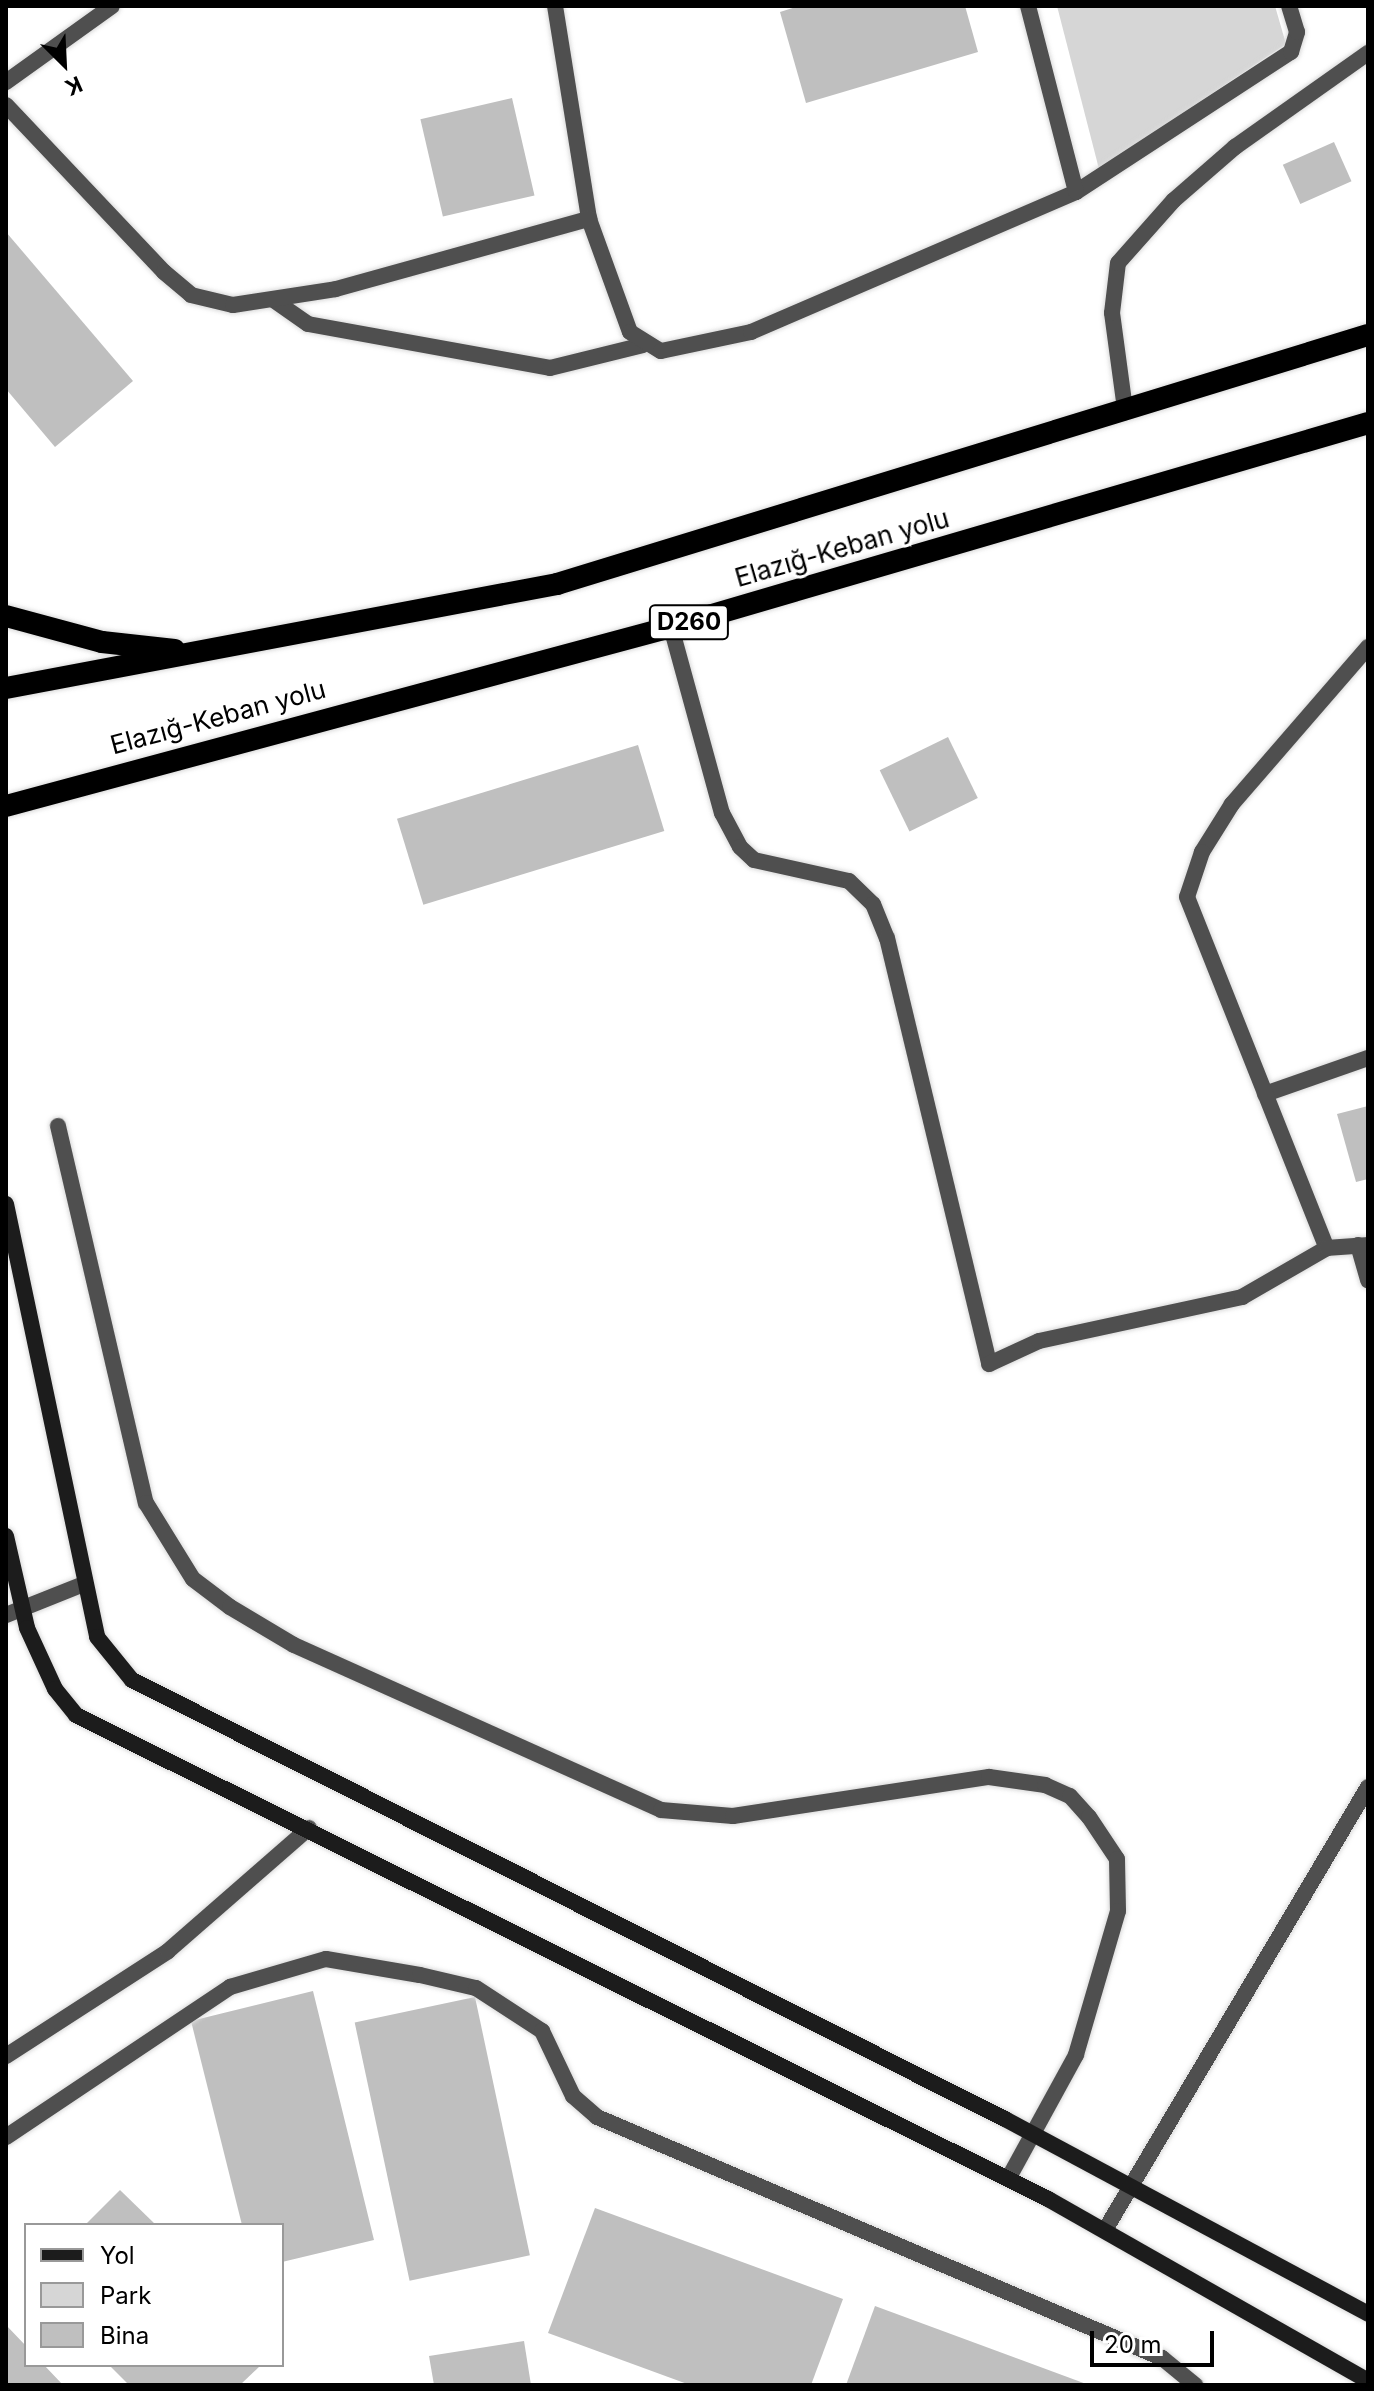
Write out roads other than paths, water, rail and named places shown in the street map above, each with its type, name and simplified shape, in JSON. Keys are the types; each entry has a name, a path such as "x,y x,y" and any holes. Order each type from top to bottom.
{"highway":[{"name":"Elazığ-Keban yolu","path":"6,688 557,584 1368,335"},
{"name":"Elazığ-Keban yolu","path":"6,806 671,627 1368,423"},
{"path":"6,616 102,642 196,653"}],"main road":[{"path":"6,1204 84,1584 106,1655 165,1700 1034,2134 1368,2314"},
{"path":"6,1536 14,1613 55,1689 76,1715 309,1828 1008,2179 1105,2230 1368,2381"}],"street":[{"path":"6,82 112,6"},
{"path":"555,6 589,219 630,332 643,345"},
{"path":"1028,6 1076,192"},
{"path":"275,301 308,324 550,368 643,345 673,349 751,332 1076,192 1291,52 1297,32 1289,6"},
{"path":"1125,409 1112,313 1118,263 1174,200 1235,147 1368,53"},
{"path":"6,105 191,295 233,305 275,301 589,219"},
{"path":"671,627 722,813 740,847 754,860 849,881 873,904 887,938 989,1364 1039,1341 1242,1297 1327,1248 1363,1245 1368,1281"},
{"path":"1327,1248 1187,897 1202,852 1232,804 1368,647"},
{"path":"1265,1094 1368,1058"},
{"path":"58,1126 146,1503 193,1579 230,1607 294,1645 661,1810 733,1816 989,1777 1019,1778 1070,1796 1117,1859 1118,1911 1076,2055 1008,2179"},
{"path":"14,1613 84,1584"},
{"path":"1105,2230 1368,1787"},
{"path":"6,2056 168,1951 309,1828"},
{"path":"6,2137 230,1987 326,1959 406,1972 476,1988 542,2031 573,2096 597,2117 1162,2358 1195,2385"}]}
